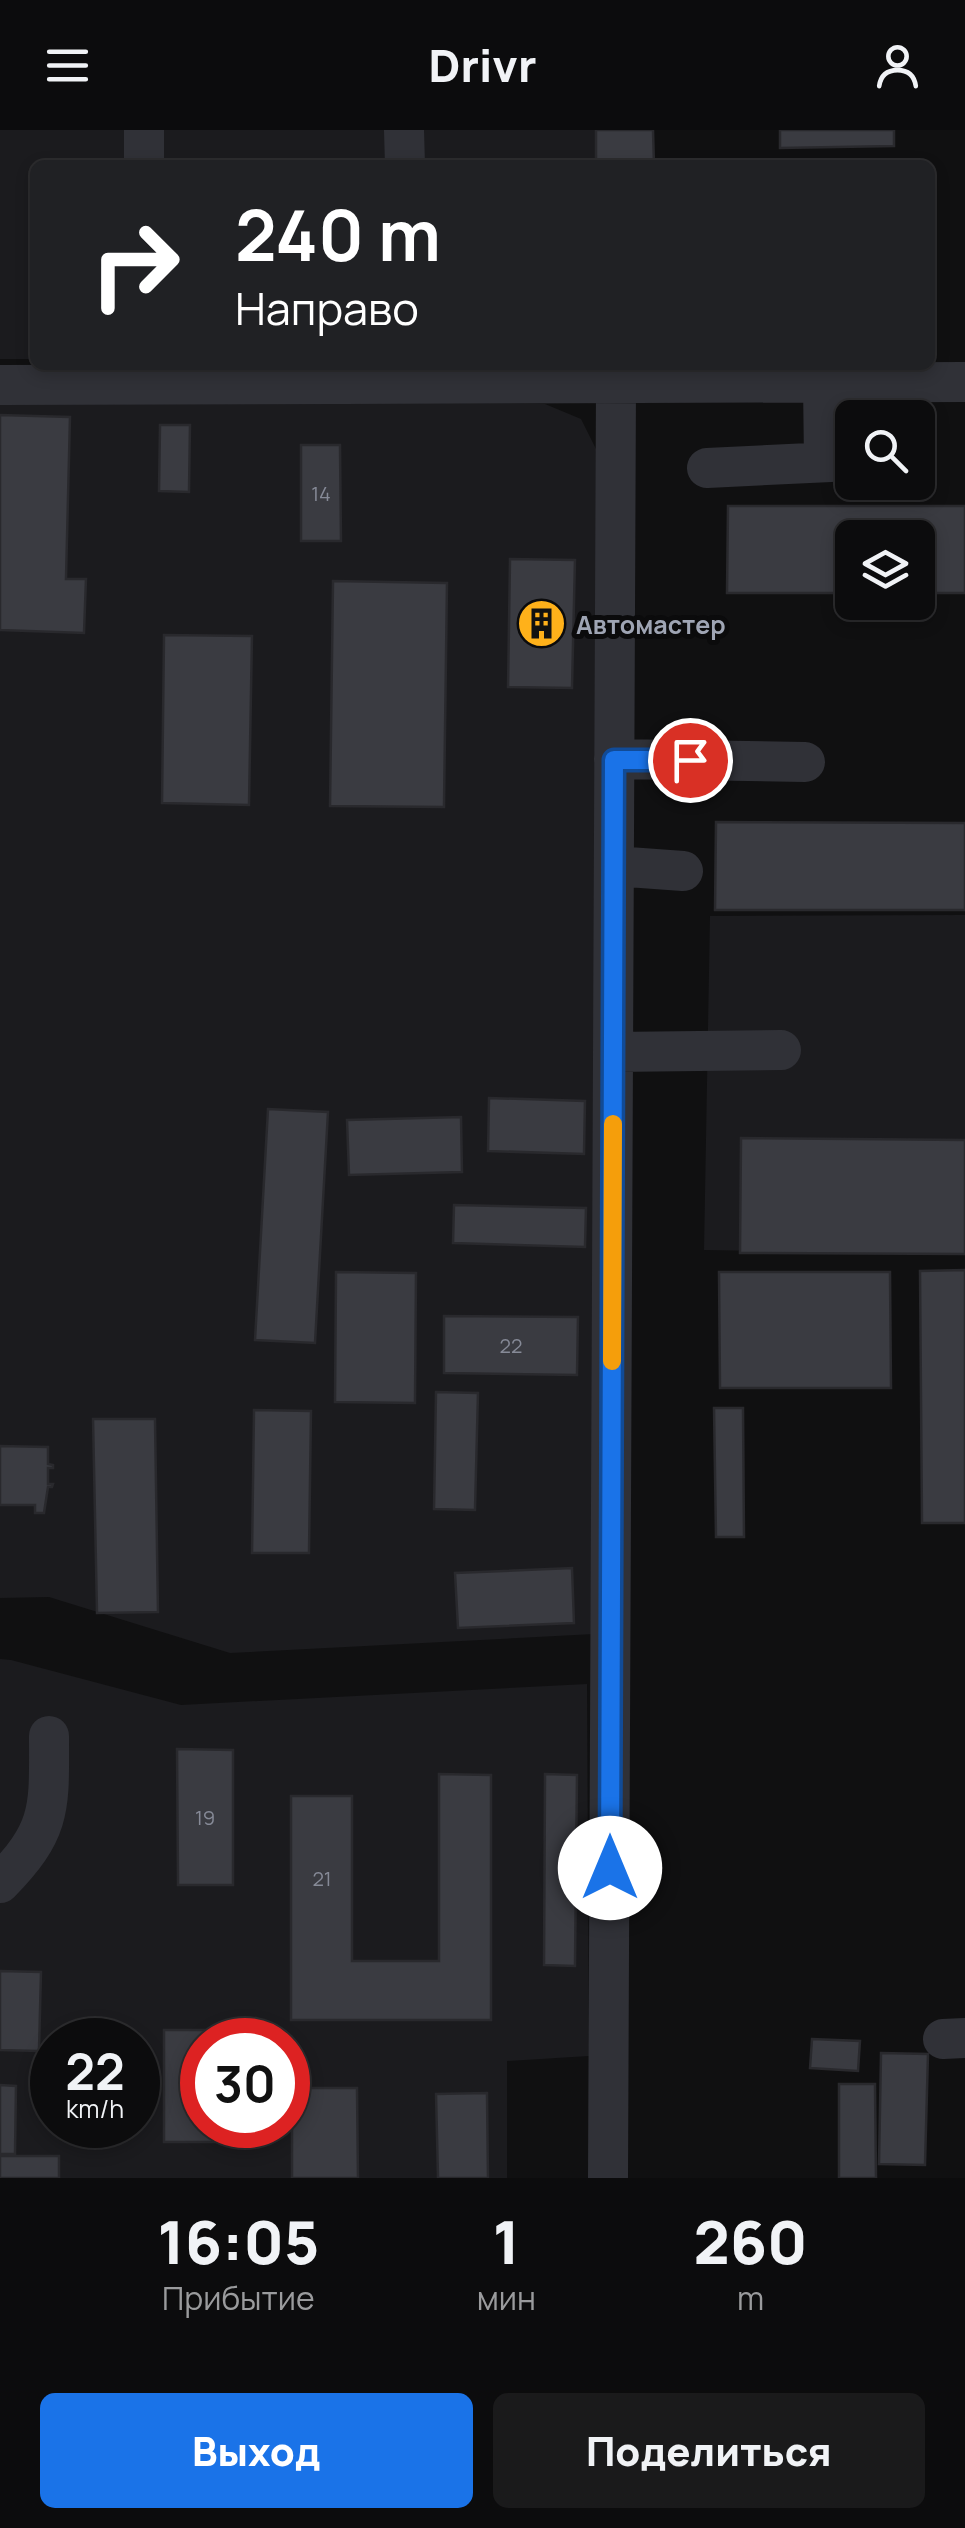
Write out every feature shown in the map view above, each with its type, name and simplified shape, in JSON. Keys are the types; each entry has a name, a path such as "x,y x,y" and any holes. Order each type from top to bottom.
{"street":[{"path":"144,130 144,160"},
{"path":"404,130 405,160"},
{"path":"0,385 165,375 407,375 616,385 719,374 822,383 906,400 965,382"},
{"path":"822,383 835,446"},
{"path":"608,2178 616,385"},
{"path":"707,468 835,461"},
{"path":"614,760 805,762"},
{"path":"614,866 683,872"},
{"path":"613,1052 781,1050"},
{"path":"0,1883 31,1848 49,1808 49,1736"}],"shaded area":[{"path":"0,130 607,130 607,160 30,160 30,359 0,359"},
{"path":"0,404 545,404 581,419 597,451 594,1634 230,1653 49,1597 0,1598"},
{"path":"965,915 965,1254 704,1250 710,916"},
{"path":"0,1659 181,1705 587,1684 589,2056 507,2061 507,2178 0,2178"}],"building":[{"path":"596,130 653,130 654,160 596,160"},
{"path":"780,130 894,130 894,146 780,148"},
{"path":"0,415 70,417 66,579 86,579 84,633 0,630"},
{"path":"160,425 190,425 189,492 159,491"},
{"path":"301,445 340,445 341,541 301,541"},
{"path":"728,506 965,506 965,593 935,593 935,520 835,520 835,593 727,593"},
{"name":"Автомастер","path":"510,559 575,560 572,688 508,687"},
{"path":"333,581 447,583 444,807 330,806"},
{"path":"164,635 252,636 249,805 162,803"},
{"path":"716,822 965,823 965,910 715,910"},
{"path":"489,1098 585,1101 584,1154 488,1151"},
{"path":"268,1109 328,1112 315,1343 255,1340"},
{"path":"461,1117 462,1172 349,1175 347,1120"},
{"path":"741,1138 965,1140 965,1254 740,1253"},
{"path":"454,1205 586,1208 585,1247 453,1243"},
{"path":"965,1270 965,1523 922,1523 920,1271"},
{"path":"336,1272 416,1273 415,1403 335,1402"},
{"path":"719,1272 890,1272 891,1388 720,1388"},
{"path":"444,1316 578,1317 577,1375 444,1373"},
{"path":"436,1392 478,1393 475,1510 434,1509"},
{"path":"714,1408 743,1408 744,1537 716,1537"},
{"path":"254,1410 311,1411 309,1553 252,1553"},
{"path":"93,1419 155,1419 158,1612 97,1613"},
{"path":"0,1446 48,1447 48,1464 53,1468 48,1468 48,1484 53,1484 48,1487 44,1513 35,1513 35,1505 0,1505"},
{"path":"572,1568 574,1623 458,1628 455,1573"},
{"path":"177,1749 233,1750 233,1885 178,1885"},
{"path":"439,1774 491,1775 491,2020 291,2018 291,1796 352,1796 352,1961 439,1961"},
{"path":"545,1774 577,1775 575,1966 544,1965"},
{"path":"0,1971 41,1972 40,2018 30,2018 30,2051 0,2050"},
{"path":"164,2030 180,2030 180,2142 164,2142"},
{"path":"812,2039 860,2041 858,2071 810,2068"},
{"path":"881,2053 928,2054 925,2165 879,2164"},
{"path":"839,2084 875,2084 876,2178 839,2178"},
{"path":"0,2085 16,2086 15,2154 0,2154"},
{"path":"310,2088 357,2088 358,2178 292,2178 292,2148 310,2148"},
{"path":"487,2093 488,2178 438,2178 436,2094"},
{"path":"0,2156 59,2156 59,2178 0,2178"}],"slow traffic":[{"path":"612,1361 613,1124"}],"place":[{"name":"Автомастер","path":"541,624"}],"route":[{"path":"610,1868 614,760 690,760"}]}
